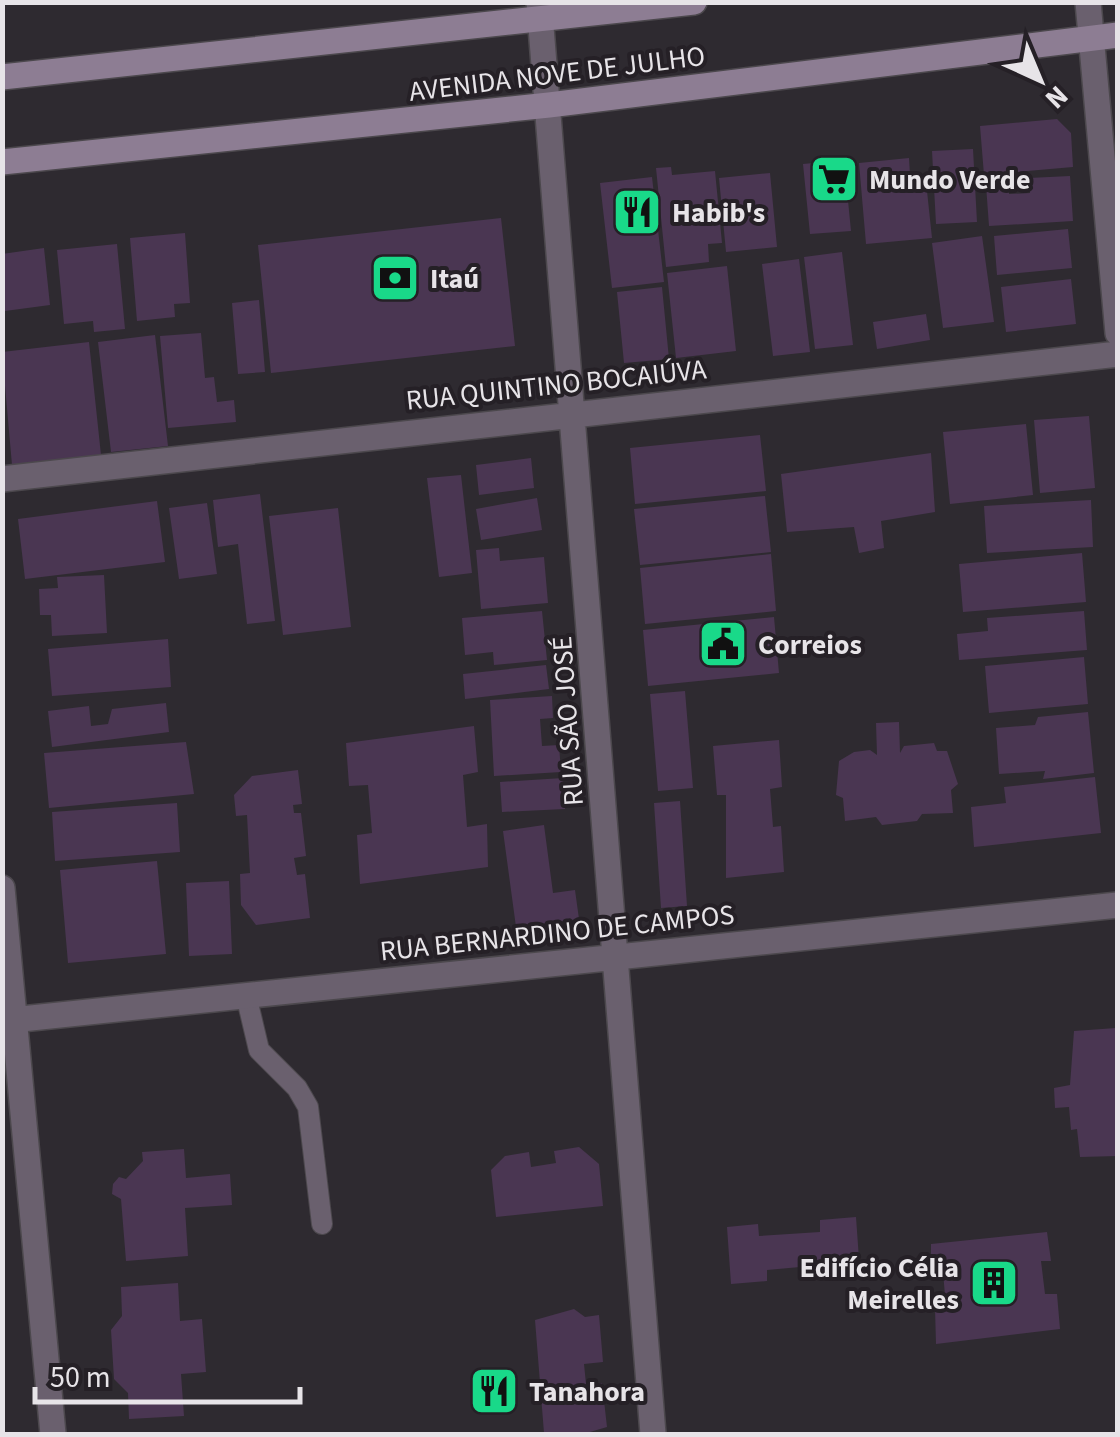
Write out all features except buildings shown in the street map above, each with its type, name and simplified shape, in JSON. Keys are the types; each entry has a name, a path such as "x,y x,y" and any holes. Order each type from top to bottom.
{"main road":[{"name":"AVENIDA NOVE DE JULHO","path":"2,77 540,12 691,3"},
{"name":"AVENIDA NOVE DE JULHO","path":"2,162 549,106 1105,36"}],"street":[{"path":"1088,2 1105,36 1118,333"},
{"name":"RUA SÃO JOSÉ","path":"540,12 654,1434"},
{"name":"RUA QUINTINO BOCAIÚVA","path":"2,479 573,412 1118,354"},
{"path":"2,888 8,1020 53,1434"},
{"name":"RUA BERNARDINO DE CAMPOS","path":"8,1020 1118,905"}],"lane":[{"path":"246,995 259,1050 298,1088 308,1107 322,1224"}],"place":[{"name":"Mundo Verde","path":"834,179"},
{"name":"Habib's","path":"637,212"},
{"name":"Itaú","path":"395,278"},
{"name":"Correios","path":"723,644"},
{"name":"Edifício Célia Meirelles","path":"994,1283"},
{"name":"Tanahora","path":"494,1391"}]}
